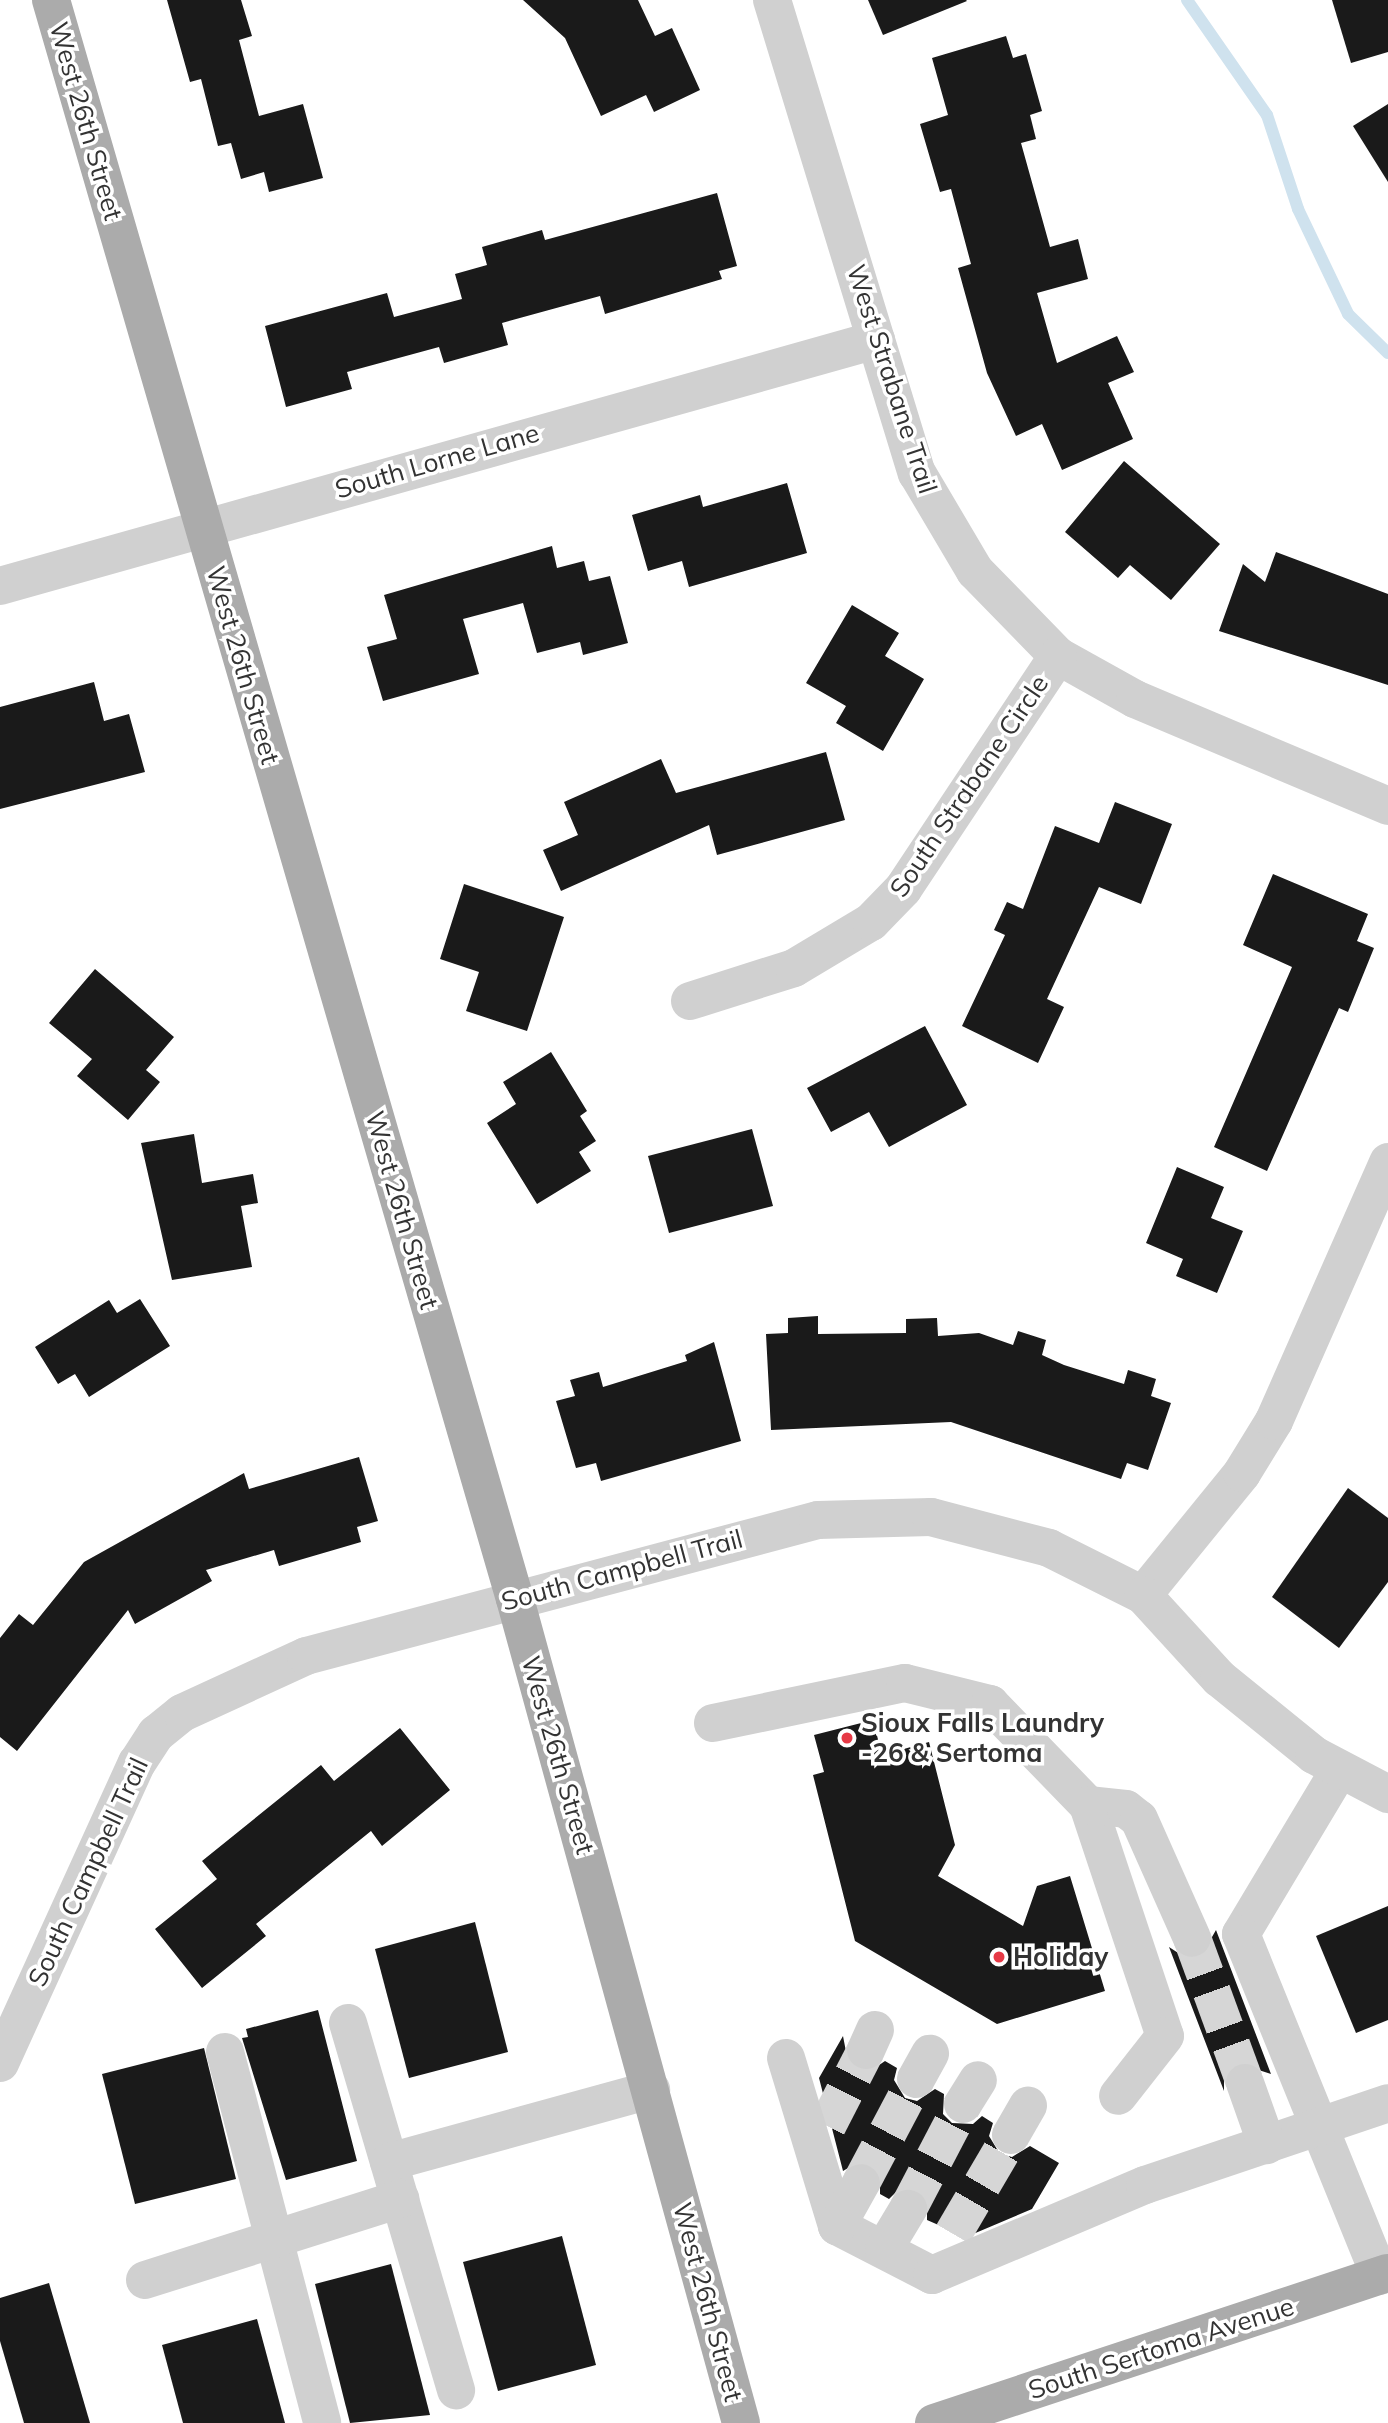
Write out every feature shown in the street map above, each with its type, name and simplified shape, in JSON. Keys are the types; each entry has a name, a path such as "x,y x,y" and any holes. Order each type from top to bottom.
{"main road":[{"name":"West 26th Street","path":"51,0 515,1599 741,2423"},
{"name":"South Sertoma Avenue","path":"934,2423 1384,2275"}],"street":[{"name":"West Strabane Trail","path":"772,0 918,473 940,520 975,571 1058,656 1135,699 1388,806"},
{"name":"South Lorne Lane","path":"0,586 876,340"},
{"name":"South Strabane Circle","path":"690,1001 794,968 871,922 910,879 1058,656"},
{"path":"1143,1595 1242,1473 1274,1421 1388,1162"},
{"name":"South Campbell Trail","path":"0,2063 14,1996 156,1734 243,1681 306,1656 755,1534 879,1515 992,1529 1049,1548 1143,1595 1219,1678 1338,1772 1388,1794"},
{"path":"713,1723 905,1683 990,1704 1088,1805 1165,2036 1118,2096"},
{"path":"1338,1772 1241,1934 1384,2275"},
{"path":"1088,1805 1126,1809 1139,1819 1192,1938"},
{"path":"348,2023 456,2390"},
{"path":"225,2052 321,2423"},
{"path":"786,2058 815,2162 837,2226 932,2275"},
{"path":"1245,2083 1267,2145"},
{"path":"389,2162 651,2090"},
{"path":"932,2275 1145,2185 1388,2103"},
{"path":"815,2162 827,2126"},
{"path":"837,2226 861,2183"},
{"path":"145,2280 400,2199"},
{"path":"884,2249 908,2209"},
{"path":"932,2275 953,2234"}],"building":[{"path":"167,0 241,0 252,36 239,40 259,116 303,104 323,178 269,192 264,172 241,179 231,143 218,146 201,79 190,82"},
{"path":"523,0 638,0 655,36 672,28 700,90 654,112 646,95 601,116 565,38"},
{"path":"868,0 966,0 967,1 883,35"},
{"path":"1332,0 1388,0 1388,52 1351,63"},
{"path":"1006,36 1013,58 1026,54 1042,111 1030,115 1036,139 1021,143 1050,247 1078,239 1088,279 1037,293 1057,363 1117,336 1134,372 1108,383 1133,439 1062,470 1042,424 1016,436 987,373 958,268 971,264 951,189 940,192 920,124 948,115 932,58"},
{"path":"1388,104 1388,182 1353,126"},
{"path":"717,193 737,266 719,271 722,279 605,314 600,296 502,323 508,345 444,363 439,347 347,372 352,389 286,407 265,326 387,293 394,317 462,299 455,274 487,265 482,247 542,230 545,240"},
{"path":"1124,461 1220,544 1171,600 1130,565 1118,578 1065,532"},
{"path":"787,483 807,553 689,587 682,561 648,571 632,515 700,495 703,507"},
{"path":"552,546 557,568 584,561 589,581 610,576 628,643 583,655 580,642 537,653 523,603 463,619 479,674 383,701 367,647 397,639 384,595"},
{"path":"1276,552 1388,594 1388,685 1219,631 1243,564 1265,582"},
{"path":"852,605 899,633 885,656 924,679 883,751 836,723 846,706 806,683"},
{"path":"94,682 104,721 129,714 145,772 0,809 0,707"},
{"path":"826,752 845,820 717,855 709,825 561,891 543,850 578,835 564,802 661,759 676,793"},
{"path":"1115,802 1172,824 1141,904 1099,887 1047,999 1064,1007 1038,1063 962,1026 1005,935 994,930 1007,902 1023,909 1055,826 1099,843"},
{"path":"1273,874 1368,914 1357,941 1374,948 1348,1012 1339,1008 1267,1171 1214,1147 1292,967 1243,945"},
{"path":"464,884 564,917 527,1031 466,1011 479,972 440,959"},
{"path":"95,969 174,1037 146,1070 160,1082 128,1120 77,1076 92,1059 49,1023"},
{"path":"925,1026 967,1105 889,1147 869,1112 831,1132 807,1088"},
{"path":"551,1052 587,1111 580,1116 596,1141 579,1152 591,1171 537,1204 487,1123 516,1104 503,1082"},
{"path":"752,1129 773,1206 669,1233 648,1156"},
{"path":"194,1134 202,1183 253,1174 258,1203 241,1206 252,1267 172,1280 141,1143"},
{"path":"1177,1167 1224,1187 1211,1218 1243,1231 1217,1293 1176,1276 1183,1259 1146,1243"},
{"path":"140,1299 170,1346 89,1397 75,1374 58,1384 35,1347 109,1300 117,1313"},
{"path":"818,1316 818,1334 906,1333 906,1319 937,1318 938,1336 979,1333 1013,1345 1018,1331 1046,1340 1042,1355 1064,1365 1124,1384 1128,1370 1156,1379 1151,1396 1171,1403 1148,1470 1127,1463 1121,1479 951,1422 771,1430 766,1334 788,1333 788,1318"},
{"path":"714,1342 741,1441 601,1481 596,1463 576,1468 556,1401 575,1396 570,1380 599,1372 603,1387 687,1361 685,1355"},
{"path":"359,1457 378,1521 357,1527 361,1542 279,1566 274,1550 206,1570 212,1581 135,1624 128,1610 17,1751 0,1737 0,1638 19,1614 33,1625 84,1562 244,1473 249,1489"},
{"path":"1348,1488 1388,1518 1388,1582 1339,1648 1272,1597"},
{"path":"873,1720 882,1755 929,1742 955,1845 938,1876 1023,1926 1037,1886 1070,1876 1105,1991 997,2024 855,1941 813,1775 824,1772 814,1735"},
{"path":"400,1728 450,1790 382,1846 371,1831 256,1924 266,1936 202,1988 155,1929 217,1879 202,1861 321,1765 334,1781"},
{"path":"1388,1906 1388,2020 1356,2033 1316,1936"},
{"path":"475,1922 508,2052 409,2078 375,1949"},
{"path":"1216,1930 1271,2074 1237,2063 1224,2078 1224,2091 1169,1947 1189,1960 1200,1958"},
{"path":"318,2010 357,2161 286,2180 242,2038 248,2037 246,2029"},
{"path":"843,2036 848,2062 856,2070 869,2072 885,2061 897,2068 894,2080 905,2098 917,2101 935,2089 944,2094 943,2114 952,2123 973,2124 982,2116 993,2123 989,2136 1000,2154 1012,2157 1030,2146 1059,2163 1032,2209 966,2237 927,2220 927,2199 919,2190 898,2190 889,2199 880,2194 880,2172 871,2164 860,2161 843,2171 819,2078"},
{"path":"204,2048 236,2179 135,2204 102,2074"},
{"path":"562,2236 596,2365 498,2391 463,2262"},
{"path":"391,2264 430,2415 350,2423 315,2284"},
{"path":"49,2283 90,2423 24,2423 0,2341 0,2298"},
{"path":"257,2319 285,2423 183,2423 162,2345"}],"waterway":[{"path":"1187,0 1267,115 1298,209 1348,314 1388,353"}],"tunnel":[{"path":"1192,1938 1245,2083"},
{"path":"827,2126 866,2050"},
{"path":"861,2183 916,2079"},
{"path":"908,2209 963,2104"},
{"path":"953,2234 1011,2135"}],"place":[{"name":"Sioux Falls Laundry -26 & Sertoma","path":"847,1738"},
{"name":"Holiday","path":"999,1957"}]}
